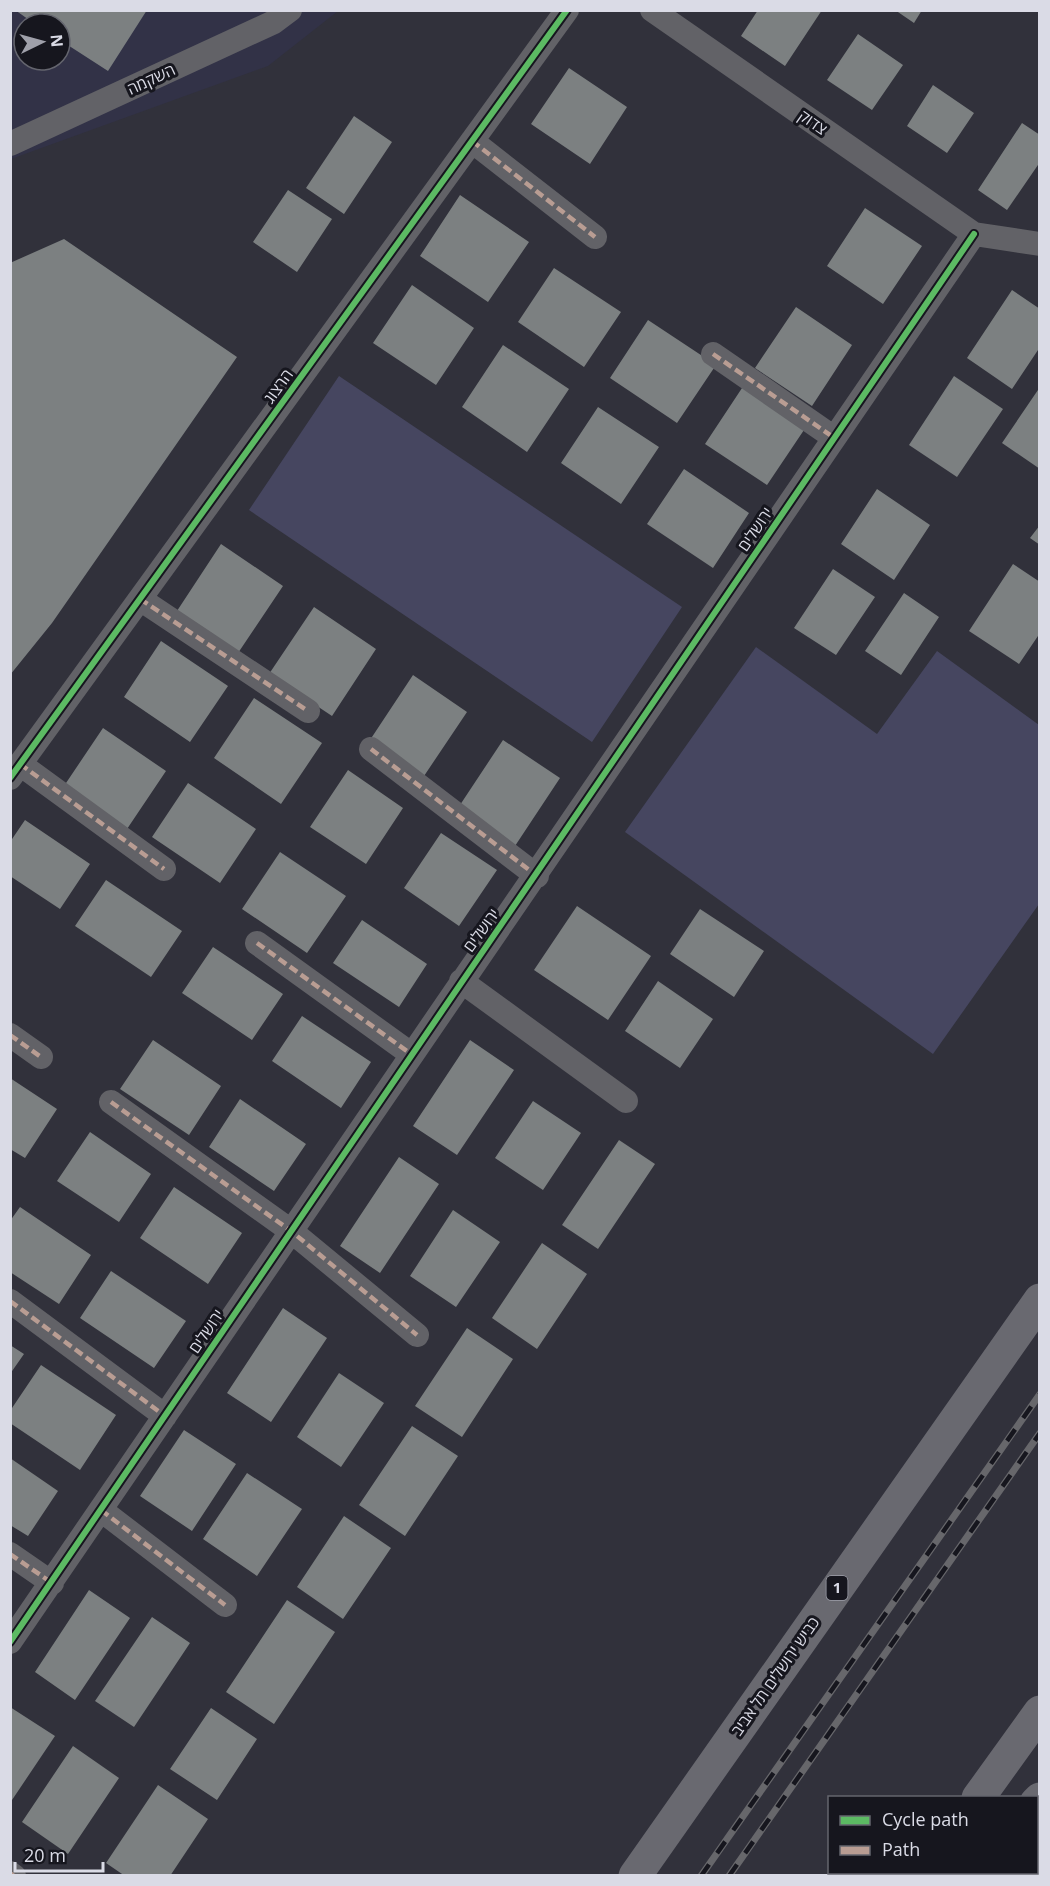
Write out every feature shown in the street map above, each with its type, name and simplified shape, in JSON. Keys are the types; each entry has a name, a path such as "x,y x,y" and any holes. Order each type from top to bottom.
{"highway":[{"name":"כביש ירושלים תל אביב","path":"635,1875 1040,1300"},
{"path":"979,1796 1040,1712"}],"street":[{"name":"הרצוג","path":"164,869 15,771 567,10"},
{"name":"צדוק","path":"652,10 974,234"},
{"name":"השקמה","path":"10,144 274,14"},
{"path":"472,141 595,237"},
{"path":"974,234 1040,244"},
{"name":"ירושלים","path":"10,1642 461,981 537,876 833,437 974,234"},
{"path":"713,354 833,437"},
{"path":"140,599 308,711"},
{"path":"371,749 537,876"},
{"path":"257,943 411,1054"},
{"path":"461,981 626,1101"},
{"path":"10,1035 41,1057"},
{"path":"111,1102 291,1231 417,1335"},
{"path":"10,1301 165,1416"},
{"path":"101,1510 225,1605"},
{"path":"10,1554 52,1583"}],"shaded area":[{"path":"11,11 338,11 268,66 11,159"},
{"path":"339,376 682,607 592,742 249,510"},
{"path":"756,647 877,734 937,651 1039,725 1039,904 933,1054 625,832"}],"building":[{"path":"15,10 147,10 108,71 72,48 72,12 18,12"},
{"path":"758,10 822,10 785,66 741,36"},
{"path":"895,10 922,10 914,23"},
{"path":"858,34 903,65 872,110 827,80"},
{"path":"569,68 627,107 590,164 531,124"},
{"path":"933,85 974,113 947,153 907,126"},
{"path":"354,116 392,142 344,214 306,188"},
{"path":"1022,123 1040,135 1040,162 1007,210 978,190"},
{"path":"288,190 332,219 297,272 253,242"},
{"path":"460,195 529,242 488,302 420,256"},
{"path":"865,208 922,246 883,304 827,266"},
{"path":"64,239 237,357 52,623 10,675 10,263"},
{"path":"554,268 621,312 584,367 518,322"},
{"path":"412,285 474,328 436,385 373,343"},
{"path":"1012,290 1040,309 1040,347 1012,389 967,358"},
{"path":"796,307 852,345 812,406 755,368"},
{"path":"648,320 716,365 677,423 610,378"},
{"path":"503,345 569,389 527,452 462,407"},
{"path":"954,376 1003,409 957,477 909,445"},
{"path":"744,385 806,427 767,485 705,444"},
{"path":"1040,387 1040,469 1002,443"},
{"path":"598,407 659,447 621,504 561,463"},
{"path":"684,469 749,513 713,568 647,524"},
{"path":"877,489 930,525 894,580 841,544"},
{"path":"1040,525 1040,545 1030,538"},
{"path":"221,544 283,586 236,656 175,614"},
{"path":"1013,564 1040,582 1040,633 1019,664 969,631"},
{"path":"833,569 875,597 836,655 794,628"},
{"path":"904,593 939,617 901,675 865,651"},
{"path":"314,607 376,649 332,716 269,674"},
{"path":"161,641 228,686 190,742 124,697"},
{"path":"413,675 467,712 424,776 370,740"},
{"path":"254,698 322,743 281,804 214,758"},
{"path":"103,728 166,771 127,829 64,786"},
{"path":"503,740 560,778 515,846 458,808"},
{"path":"348,770 403,808 366,864 310,827"},
{"path":"188,783 256,829 220,883 152,837"},
{"path":"25,820 90,864 60,909 10,876 10,842"},
{"path":"441,833 497,870 459,926 404,888"},
{"path":"280,852 346,896 307,953 242,909"},
{"path":"106,880 182,931 151,977 75,926"},
{"path":"577,906 651,956 608,1020 534,970"},
{"path":"700,909 764,951 734,997 670,954"},
{"path":"362,920 427,964 399,1007 333,963"},
{"path":"213,947 283,994 252,1040 182,993"},
{"path":"658,981 713,1019 680,1068 625,1031"},
{"path":"302,1016 371,1062 341,1108 272,1061"},
{"path":"153,1040 221,1086 189,1135 120,1089"},
{"path":"470,1040 514,1070 457,1155 413,1126"},
{"path":"10,1078 57,1109 25,1158 10,1149"},
{"path":"240,1099 306,1144 274,1191 209,1147"},
{"path":"533,1101 581,1133 543,1190 495,1158"},
{"path":"90,1132 151,1174 119,1222 57,1181"},
{"path":"619,1140 655,1164 598,1249 562,1225"},
{"path":"399,1157 439,1184 380,1273 340,1246"},
{"path":"174,1187 242,1233 208,1284 140,1238"},
{"path":"20,1207 91,1255 59,1304 10,1272 10,1221"},
{"path":"453,1210 500,1242 456,1307 410,1276"},
{"path":"542,1243 587,1274 537,1349 492,1318"},
{"path":"111,1271 186,1321 154,1368 80,1318"},
{"path":"283,1308 327,1338 271,1422 227,1393"},
{"path":"467,1328 513,1359 462,1437 415,1406"},
{"path":"10,1345 24,1354 10,1374"},
{"path":"41,1365 116,1415 80,1470 10,1423 10,1411"},
{"path":"339,1373 384,1403 341,1467 297,1437"},
{"path":"412,1426 458,1456 405,1536 359,1505"},
{"path":"184,1430 236,1464 192,1531 140,1496"},
{"path":"10,1458 58,1491 28,1536 10,1525"},
{"path":"247,1473 302,1509 257,1576 203,1539"},
{"path":"344,1516 391,1548 343,1619 297,1587"},
{"path":"89,1590 130,1618 75,1700 35,1672"},
{"path":"287,1600 335,1632 274,1724 226,1692"},
{"path":"152,1617 190,1643 134,1727 95,1701"},
{"path":"10,1707 55,1736 10,1803"},
{"path":"211,1708 257,1739 217,1800 170,1769"},
{"path":"73,1746 119,1778 68,1854 22,1822"},
{"path":"158,1785 208,1819 170,1876 125,1876 106,1863"}],"railway":[{"path":"701,1876 1040,1394"},
{"path":"729,1876 1040,1433"}],"marked path":[{"path":"472,141 595,237"},
{"path":"713,354 833,437"},
{"path":"140,599 308,711"},
{"path":"371,749 537,876"},
{"path":"20,764 164,869"},
{"path":"257,943 411,1054"},
{"path":"10,1035 41,1057"},
{"path":"111,1102 291,1231 417,1335"},
{"path":"10,1301 165,1416"},
{"path":"101,1510 225,1605"},
{"path":"10,1554 52,1583"},
{"path":"10,1873 14,1876"}],"cycle path":[{"path":"10,778 567,10"},
{"path":"10,1642 974,234"}]}
